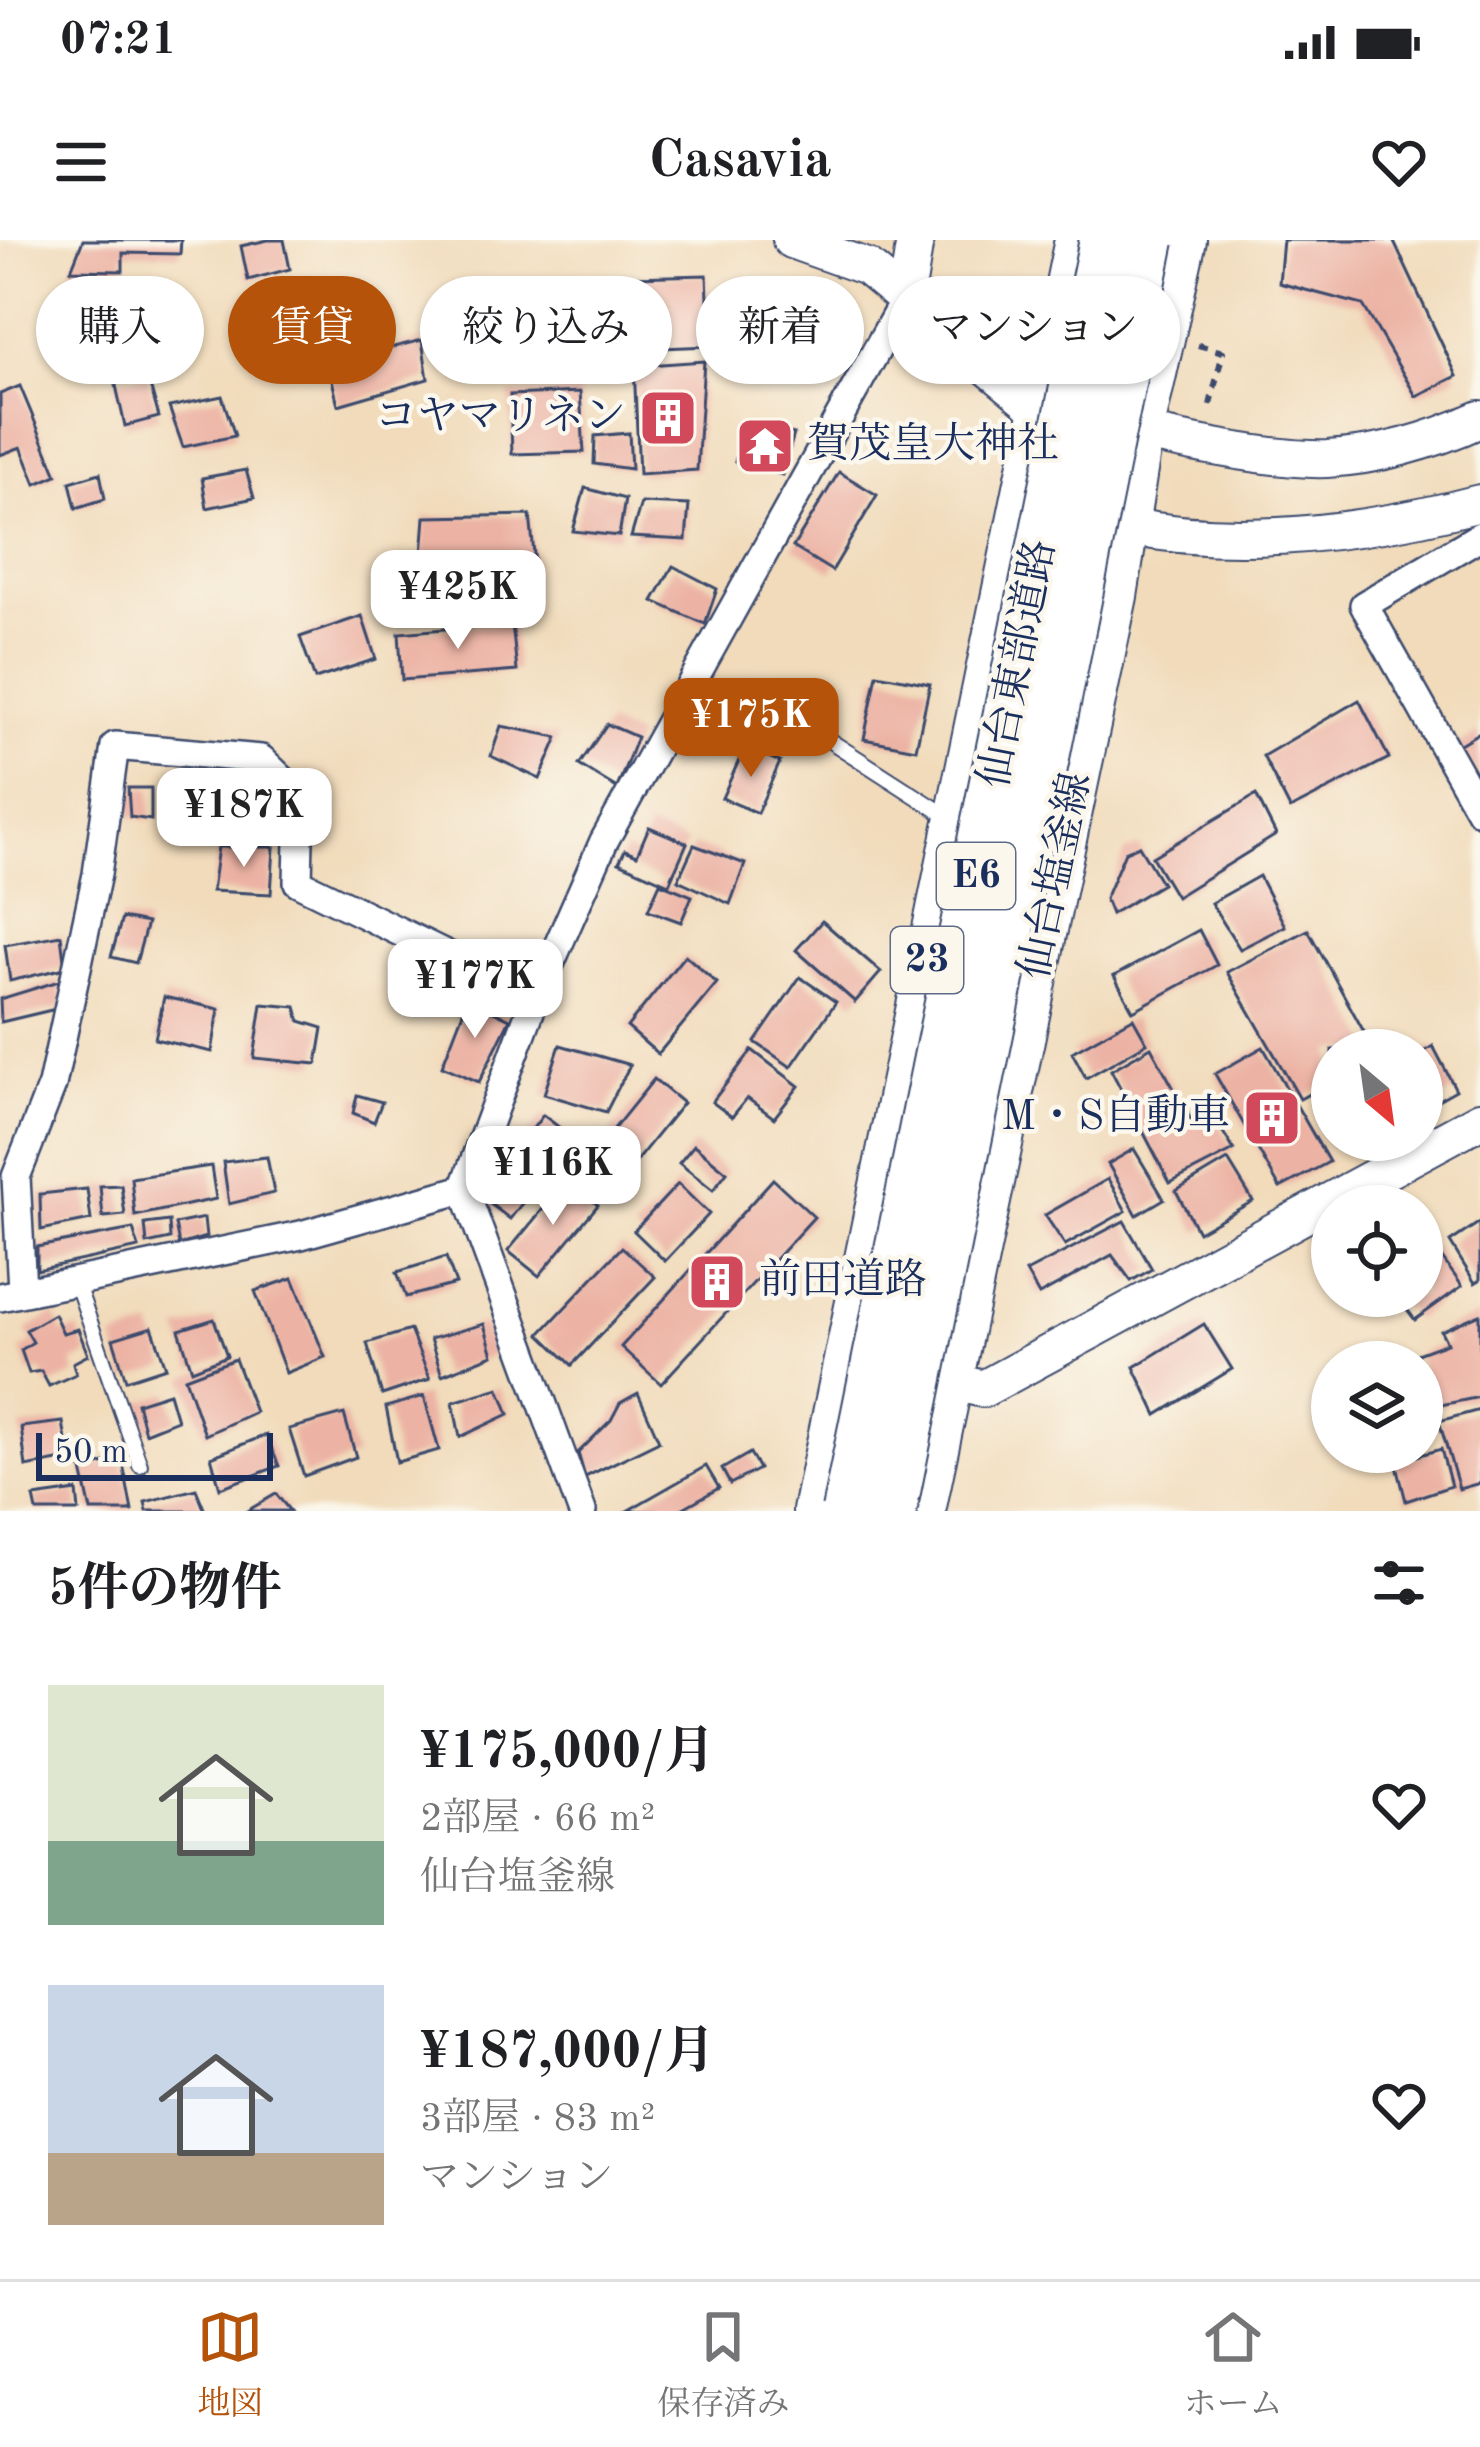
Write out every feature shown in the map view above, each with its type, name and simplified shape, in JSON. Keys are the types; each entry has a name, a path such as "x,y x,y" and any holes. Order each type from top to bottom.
{"highway":[{"name":"仙台東部道路","path":"845,1511 1104,240"},
{"name":"仙台東部道路","path":"892,1511 1150,240"}],"main road":[{"name":"23","path":"814,1511 1076,240"},
{"name":"仙台塩釜線","path":"924,1511 1130,526 1142,432 1186,240"}],"street":[{"path":"791,240 867,267 888,283"},
{"path":"909,276 915,240"},
{"path":"582,1511 464,1189 535,998 604,841 888,330"},
{"path":"1009,384 1040,410 1130,526 1182,537 1276,534 1361,528 1480,503"},
{"path":"1040,410 1142,432 1324,459 1386,451 1480,419"},
{"path":"1480,536 1364,604 1480,811"},
{"path":"464,1189 301,1235 11,1294 16,1177 57,1063 97,874 115,746 261,759 300,797 298,882 535,998"},
{"path":"950,1381 983,1389 1480,1120"}],"lane":[{"path":"688,692 804,724 956,821"},
{"path":"76,1279 140,1466"}],"path":[{"path":"1183,341 1223,352 1210,405"}],"building":[{"path":"83,240 181,240 180,254 123,253 123,271 71,270"},
{"path":"284,240 290,269 247,276 241,246"},
{"path":"1283,240 1393,240 1457,376 1416,396 1363,305 1279,283"},
{"path":"707,275 696,276 696,347 672,348 669,276"},
{"path":"420,340 420,381 338,405 333,384 396,384 396,346"},
{"name":"コヤマリネン","path":"696,362 696,384 703,384 697,470 639,474 635,384 672,384 672,363"},
{"path":"116,384 150,384 159,417 125,426"},
{"path":"20,386 57,475 36,484 21,447 0,455 0,394"},
{"path":"580,392 584,452 512,454 510,395"},
{"path":"222,396 235,436 183,447 169,407"},
{"path":"746,424 794,434 782,475 735,462"},
{"path":"629,433 631,469 594,464 595,436"},
{"path":"246,470 254,498 207,508 202,478"},
{"path":"839,472 877,495 832,571 793,547"},
{"path":"100,473 105,499 76,508 70,482"},
{"path":"585,488 625,499 619,536 573,531"},
{"path":"641,503 689,505 686,540 631,537"},
{"path":"530,515 535,564 421,568 425,517"},
{"path":"673,566 717,589 705,624 653,601"},
{"path":"362,616 376,659 315,679 300,637"},
{"path":"512,623 517,671 402,680 399,633"},
{"path":"877,674 930,684 916,749 864,739"},
{"path":"1359,700 1389,758 1290,809 1263,756"},
{"path":"607,724 637,737 617,788 579,765"},
{"path":"501,726 558,737 540,779 491,756"},
{"path":"1480,732 1480,792 1455,747"},
{"path":"745,747 780,762 757,813 722,798"},
{"path":"128,788 151,788 151,820 130,817"},
{"path":"1256,795 1276,835 1176,897 1152,857"},
{"path":"649,827 687,843 669,884 619,862 625,850 637,855"},
{"path":"694,845 745,864 730,904 678,880"},
{"path":"1139,846 1162,884 1111,914 1105,899 1125,852"},
{"path":"218,847 274,847 271,894 212,891"},
{"path":"1259,876 1285,926 1240,949 1211,903"},
{"path":"660,883 692,896 681,922 648,910"},
{"path":"122,918 147,923 136,963 111,957"},
{"path":"822,921 881,972 855,1002 796,950"},
{"path":"1199,930 1217,965 1133,1011 1114,976"},
{"path":"1308,930 1362,1029 1311,1029 1311,1093 1300,1099 1227,972"},
{"path":"61,935 65,968 10,981 5,945"},
{"path":"685,955 717,983 658,1054 627,1027"},
{"path":"800,977 836,1002 791,1067 755,1042"},
{"path":"59,981 64,1007 1,1022 0,999"},
{"path":"164,997 219,1009 212,1052 155,1039"},
{"path":"468,999 510,1019 479,1082 442,1066"},
{"path":"262,1004 296,1007 300,1021 323,1028 317,1064 254,1058"},
{"path":"1133,1018 1147,1043 1086,1078 1072,1052"},
{"path":"560,1045 630,1065 606,1112 544,1094"},
{"path":"1151,1047 1195,1127 1215,1119 1234,1150 1170,1183 1111,1070"},
{"name":"M・S自動車","path":"1263,1047 1311,1131 1311,1161 1329,1162 1280,1188 1215,1074"},
{"path":"752,1050 799,1086 774,1118 747,1098 732,1117 712,1102"},
{"path":"1443,1065 1456,1090 1443,1097"},
{"path":"654,1079 683,1103 612,1191 583,1167"},
{"path":"357,1095 382,1102 374,1122 353,1113"},
{"path":"543,1115 573,1138 510,1219 481,1197"},
{"path":"694,1145 727,1172 713,1190 679,1163"},
{"path":"1134,1149 1164,1199 1137,1215 1108,1164"},
{"path":"267,1157 274,1193 229,1204 223,1162"},
{"path":"1228,1160 1253,1201 1198,1232 1176,1191"},
{"path":"211,1166 216,1199 135,1216 131,1178"},
{"name":"前田道路","path":"773,1179 814,1217 661,1384 621,1347"},
{"path":"1108,1179 1126,1211 1065,1245 1045,1215"},
{"path":"567,1180 598,1205 539,1276 508,1251"},
{"path":"678,1184 709,1214 665,1261 634,1231"},
{"path":"121,1185 125,1215 103,1217 100,1186"},
{"path":"87,1189 91,1220 41,1230 40,1194"},
{"path":"204,1218 206,1237 179,1245 175,1224"},
{"path":"169,1221 170,1239 147,1244 145,1224"},
{"path":"1124,1221 1152,1269 1131,1281 1112,1255 1039,1295 1026,1272"},
{"path":"1480,1222 1480,1280 1475,1283 1450,1242"},
{"path":"133,1229 139,1248 37,1270 37,1247"},
{"path":"622,1247 655,1277 572,1365 540,1334"},
{"path":"446,1257 456,1284 406,1297 397,1272"},
{"path":"1443,1259 1462,1286 1443,1300"},
{"path":"293,1278 325,1357 286,1373 255,1291"},
{"path":"54,1314 63,1333 78,1329 88,1355 73,1363 76,1374 49,1386 41,1371 29,1373 21,1350 33,1342 26,1330"},
{"path":"1480,1314 1480,1397 1443,1405 1443,1344 1447,1343 1441,1331"},
{"path":"214,1319 227,1356 192,1370 179,1330"},
{"path":"484,1324 493,1355 442,1375 430,1339"},
{"path":"1204,1324 1232,1369 1157,1415 1134,1367"},
{"path":"152,1327 166,1367 126,1380 113,1339"},
{"path":"410,1330 430,1379 382,1395 367,1343"},
{"path":"235,1359 255,1412 205,1435 185,1378"},
{"path":"499,1388 509,1414 460,1437 453,1402"},
{"path":"169,1393 177,1420 145,1433 137,1403"},
{"path":"638,1393 659,1441 585,1477 578,1453 611,1420 620,1403"},
{"path":"424,1396 439,1450 397,1462 386,1407"},
{"path":"1480,1410 1480,1483 1459,1489 1443,1420"},
{"path":"344,1414 356,1457 304,1476 289,1429"},
{"path":"63,1422 69,1459 26,1467 21,1427"},
{"path":"266,1435 279,1466 220,1488 211,1457"},
{"path":"750,1453 759,1469 730,1484 722,1469"},
{"path":"1443,1456 1451,1486 1406,1501 1399,1473 1443,1473"},
{"path":"122,1458 132,1511 91,1511 82,1470"},
{"path":"706,1466 719,1488 678,1511 627,1511"},
{"path":"196,1489 205,1511 147,1511 145,1502"},
{"path":"77,1491 79,1511 37,1511 34,1497"},
{"path":"276,1494 290,1511 247,1511"}],"place":[{"name":"コヤマリネン","path":"668,418"},
{"name":"賀茂皇大神社","path":"765,446"},
{"name":"M・S自動車","path":"1272,1118"},
{"name":"前田道路","path":"717,1282"}]}
